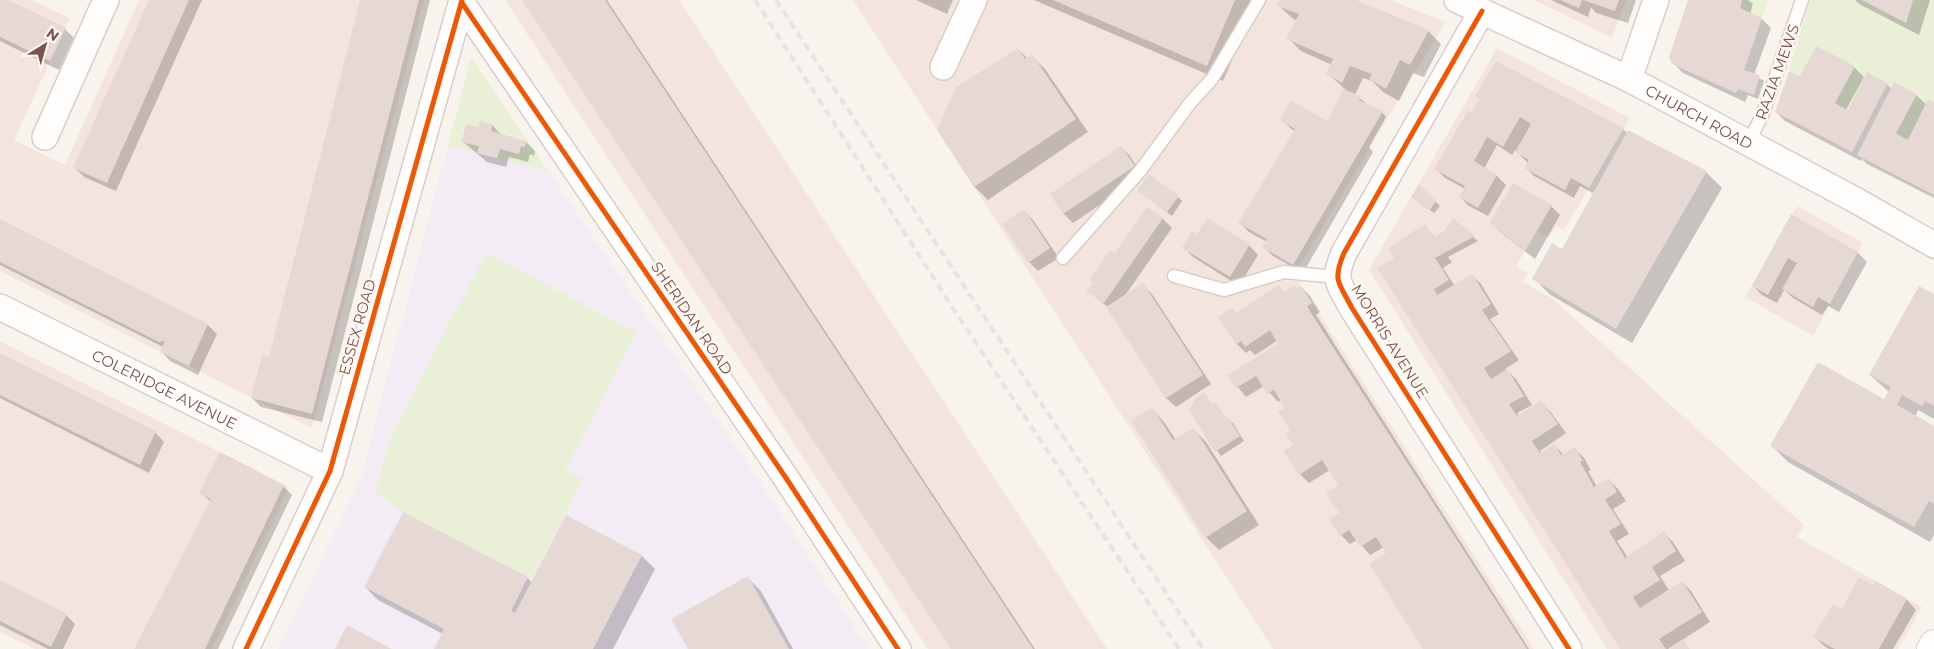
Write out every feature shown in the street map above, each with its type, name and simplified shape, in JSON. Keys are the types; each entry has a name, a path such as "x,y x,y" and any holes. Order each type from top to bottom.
{"main road":[{"path":"1931,649 1934,644"}],"street":[{"path":"943,67 974,0"},
{"name":"CHURCH ROAD","path":"1457,0 1629,79 1749,142 1934,245"},
{"path":"1629,79 1656,0"},
{"path":"45,137 104,1"},
{"name":"ESSEX ROAD","path":"246,649 330,471 462,1"},
{"name":"SHERIDAN ROAD","path":"462,1 786,478 898,649"},
{"name":"MORRIS AVENUE","path":"1482,11 1344,253 1338,266 1336,277 1352,308 1569,649"},
{"name":"COLERIDGE AVENUE","path":"0,306 330,471"}],"lane":[{"path":"1063,258 1140,171 1190,103 1212,79 1259,0"},
{"name":"RAZIA MEWS","path":"1749,142 1763,113 1802,0"},
{"path":"1174,276 1224,290 1284,272 1336,277"}],"shaded area":[{"path":"0,0 32,0 70,18 14,140 65,165 139,0 424,0 312,428 0,271"},
{"path":"505,0 679,0 1107,649 928,649"},
{"path":"853,0 1391,0 1445,22 1300,265 1298,272 1300,284 1534,649 1273,649"},
{"path":"1534,0 1626,0 1612,38"},
{"path":"1497,48 1630,118 1564,230 1556,226 1549,237 1537,231 1516,266 1528,273 1522,281 1553,299 1804,525 1797,537 1922,607 1898,649 1607,649 1369,270"},
{"path":"448,145 549,172 769,495 869,649 278,649 360,480"},
{"path":"1797,206 1863,243 1813,336 1745,297"},
{"path":"0,341 289,487 212,649 35,649 0,632"}],"green space":[{"path":"1742,0 1768,0 1762,18 1740,8"},
{"path":"1810,0 1862,0 1906,23 1913,0 1934,0 1934,102 1928,100 1908,140 1896,133 1917,93 1894,82 1892,86 1868,73 1848,110 1835,103 1855,67 1816,46 1800,76 1789,71"},
{"path":"471,57 549,172 497,158 500,149 525,147 526,141 491,131 492,124 480,121 478,127 465,124 461,142 479,146 477,153 448,145"},
{"path":"486,253 637,332 565,470 583,479 532,580 403,512 375,492 392,434"}],"building":[{"path":"0,0 9,0 66,28 50,61 0,37"},
{"path":"149,0 189,0 107,183 73,168"},
{"path":"360,0 419,0 312,414 251,398 262,355 269,357"},
{"path":"522,0 605,0 1033,649 951,649"},
{"path":"1053,0 1235,0 1207,66"},
{"path":"1280,0 1356,0 1429,30 1410,65 1400,60 1386,89 1369,79 1372,74 1350,66 1342,83 1326,74 1333,59 1286,39 1299,14 1277,6"},
{"path":"1560,0 1582,0 1579,8"},
{"path":"1583,0 1619,0 1615,11"},
{"path":"1688,0 1742,0 1740,8 1762,18 1744,70 1760,75 1754,95 1738,89 1736,93 1672,64 1669,57"},
{"path":"1862,0 1913,0 1906,23"},
{"path":"1816,46 1855,66 1835,103 1841,107 1848,110 1867,72 1888,83 1852,152 1775,112 1789,71 1800,76"},
{"path":"1018,48 1025,59 1032,54 1076,119 974,187 937,130 955,88"},
{"path":"1496,61 1624,128 1589,188 1571,178 1565,190 1524,168 1529,160 1515,152 1531,124 1520,117 1503,147 1487,137 1474,161 1497,175 1478,208 1459,197 1465,186 1434,169 1468,110 1472,112 1480,98 1475,96"},
{"path":"1894,82 1917,94 1896,133 1908,140 1928,99 1934,102 1934,195 1857,155"},
{"path":"1343,89 1361,96 1359,100 1383,111 1293,265 1262,247 1267,239 1238,223 1295,129 1279,120 1291,100 1327,121"},
{"path":"480,121 492,124 491,131 526,141 525,147 521,146 519,154 500,149 497,158 477,153 479,146 461,142 466,124 478,127"},
{"path":"1628,130 1707,171 1616,329 1532,279 1552,243 1562,249"},
{"path":"1121,146 1135,166 1063,214 1050,194"},
{"path":"1149,174 1179,196 1167,212 1137,191"},
{"path":"1513,183 1552,205 1525,251 1489,223"},
{"path":"1419,184 1436,201 1430,210 1411,197"},
{"path":"1147,207 1163,218 1104,303 1086,291 1093,282 1089,280 1110,250 1115,253"},
{"path":"1024,209 1050,248 1028,263 1002,224"},
{"path":"1791,214 1858,252 1830,304 1818,297 1813,307 1782,289 1797,263 1788,258 1768,295 1752,286"},
{"path":"1207,218 1250,244 1230,277 1182,248 1192,231 1197,234"},
{"path":"1453,218 1475,236 1435,258 1449,280 1434,289 1437,295 1472,274 1491,304 1482,310 1511,351 1484,368 1491,379 1507,369 1524,396 1509,404 1517,416 1541,400 1558,424 1532,441 1540,453 1554,444 1561,455 1575,447 1583,461 1580,462 1594,487 1609,478 1617,492 1605,500 1621,524 1609,531 1625,558 1664,531 1676,551 1652,567 1660,580 1633,597 1640,608 1682,581 1702,612 1659,639 1666,649 1620,649 1377,268 1394,258 1388,248 1425,224 1433,237 1445,230"},
{"path":"0,219 208,324 189,366 160,352 165,341 159,342 0,262"},
{"path":"1143,283 1203,375 1166,398 1106,307"},
{"path":"1279,285 1283,292 1294,285 1297,288 1301,286 1312,303 1307,306 1311,313 1527,649 1423,649 1369,564 1386,553 1376,537 1360,547 1349,530 1340,536 1329,519 1339,513 1326,493 1338,485 1322,460 1299,475 1283,451 1293,445 1286,434 1290,430 1278,412 1285,408 1274,390 1267,394 1256,376 1236,388 1227,375 1278,344 1270,330 1245,347 1241,341 1236,345 1218,317 1232,308 1236,313"},
{"path":"1919,286 1934,294 1934,406 1925,401 1922,406 1902,395 1897,405 1934,426 1934,504 1929,501 1914,527 1770,446 1818,362 1884,399 1891,387 1869,375"},
{"path":"0,353 156,431 140,465 0,395"},
{"path":"1204,392 1212,404 1215,402 1226,418 1228,417 1240,436 1215,452 1189,410 1196,398"},
{"path":"1152,407 1173,440 1194,428 1247,511 1205,538 1131,421"},
{"path":"220,452 284,485 205,649 134,649 211,499 199,493"},
{"path":"403,512 528,577 511,611 515,613 566,515 642,555 593,649 434,649 444,629 364,587"},
{"path":"748,576 789,649 688,649 671,619"},
{"path":"1859,577 1873,585 1876,581 1907,599 1879,649 1835,649 1813,637 1833,605 1842,609"},
{"path":"0,580 67,614 51,647 0,621"},
{"path":"347,625 392,649 335,649"},
{"path":"1684,640 1690,649 1670,649"}],"railway":[{"path":"755,0 958,316 1179,649"},
{"path":"776,0 1203,649"}],"cycle path":[{"path":"246,649 330,471 462,0"},
{"path":"462,3 786,478 898,649"},
{"path":"1482,11 1344,253 1340,262 1338,276 1341,287 1352,308 1569,649"}]}
